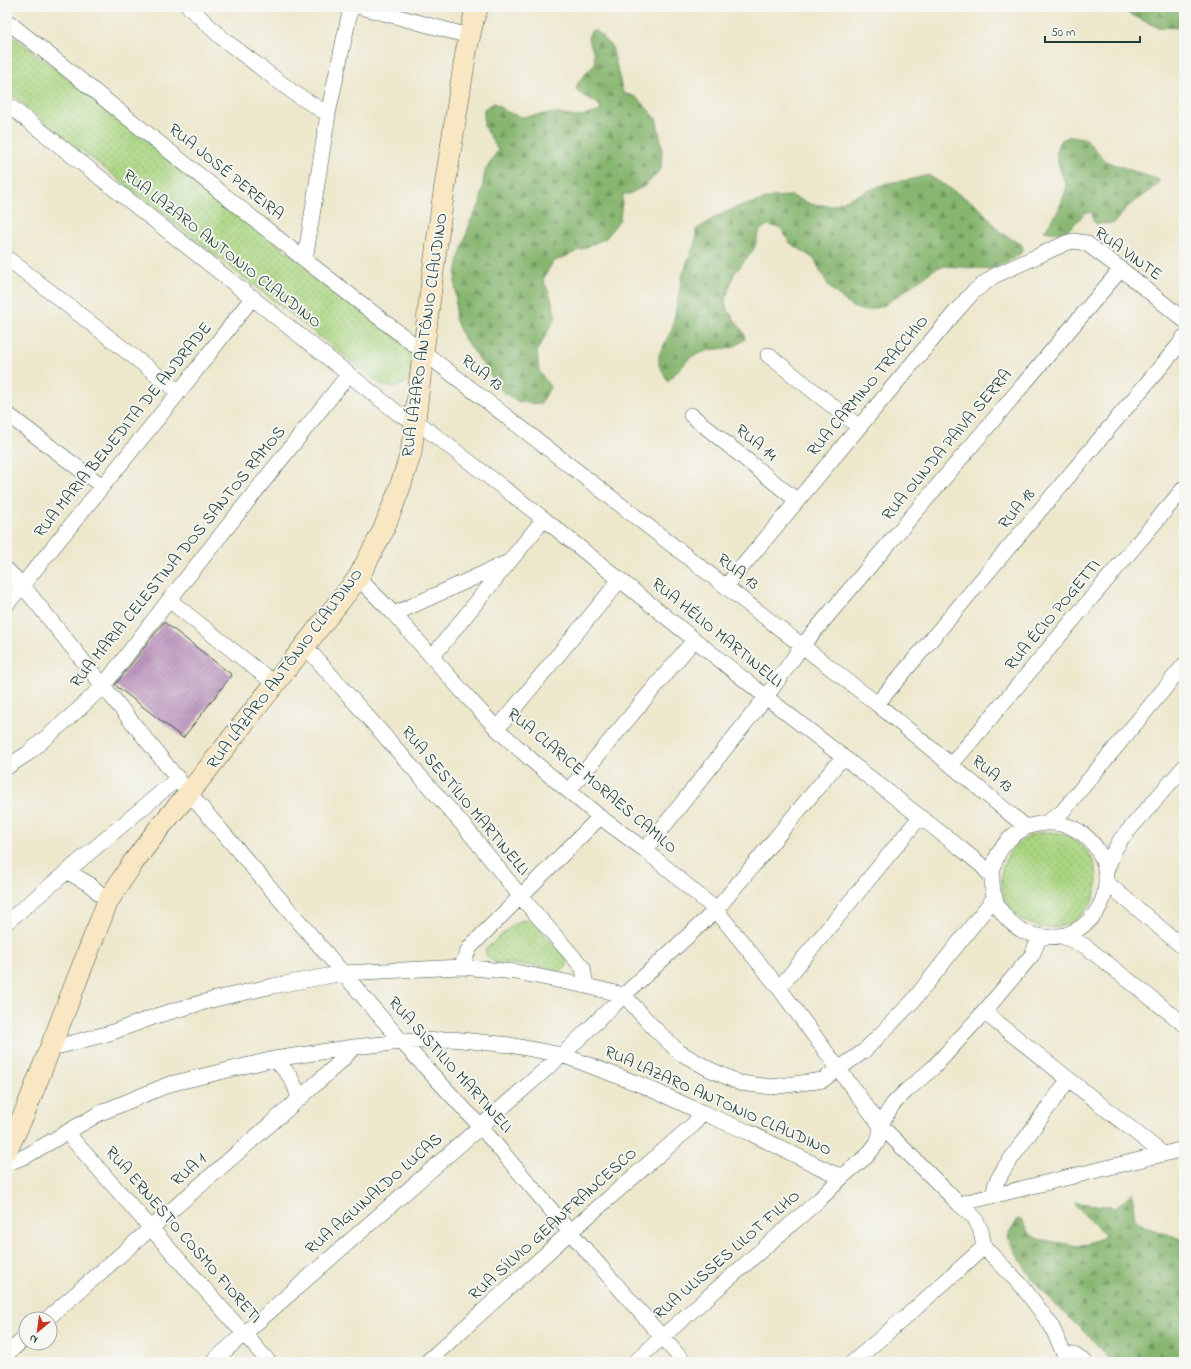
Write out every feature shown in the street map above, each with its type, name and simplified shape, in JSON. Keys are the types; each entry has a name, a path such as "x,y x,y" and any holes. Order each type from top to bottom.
{"main road":[{"name":"RUA LÁZARO ANTÔNIO CLAUDINO","path":"7,1150 25,1112 108,901 132,864 155,833 184,786 275,684 358,578 383,531 399,490 411,453 443,198 469,36 478,7"}],"street":[{"path":"189,7 223,39 288,89 328,114"},
{"path":"305,260 328,114 351,7"},
{"path":"361,7 469,36"},
{"name":"RUA JOSÉ PEREIRA","path":"7,20 305,260 423,352"},
{"name":"RUA LAZARO ANTONIO CLAUDINO","path":"7,104 253,297 399,414 416,421"},
{"name":"RUA VINTE","path":"1066,243 1073,241 1086,243 1184,320"},
{"name":"RUA CARMINO TRACCHIO","path":"726,586 796,500 973,292 994,276 1066,243"},
{"path":"7,258 179,392"},
{"name":"RUA OLINDA PAIVA SERRA","path":"645,850 766,697 802,646 1121,269"},
{"name":"RUA MARIA BENEDITA DE ANDRADE","path":"7,604 179,392 253,297"},
{"name":"RUA 18","path":"877,704 1136,398 1184,337"},
{"name":"RUA 13","path":"423,352 877,704 1026,827"},
{"path":"768,355 859,427"},
{"name":"RUA MARIA CELESTINA DOS SANTOS RAMOS","path":"7,767 27,754 78,710 103,686 169,600 349,374"},
{"path":"7,414 102,486"},
{"name":"RUA 14","path":"691,415 796,500"},
{"name":"RUA HÉLIO MARTINELLI","path":"416,421 544,519 694,640 981,865 992,877"},
{"name":"RUA ÉCIO POGETTI","path":"951,765 1184,488"},
{"path":"432,657 544,519"},
{"path":"394,614 511,561"},
{"name":"RUA SISTILIO MARTINELI","path":"7,570 23,586 184,786 402,1042 480,1126 570,1232 684,1362"},
{"name":"RUA CLARICE MORAES CAMILO","path":"358,578 394,614 497,729 600,817 645,850 716,910 779,988 880,1125 975,1218 981,1231 984,1247"},
{"path":"497,729 620,580"},
{"path":"169,600 275,684"},
{"path":"569,790 694,640"},
{"name":"RUA SESTÍLIO MARTINELLI","path":"305,646 465,827 521,897 583,968 586,986"},
{"path":"1046,823 1062,812 1184,665"},
{"path":"562,1055 716,910 843,757"},
{"path":"1182,942 1107,878 1099,852 1086,836 1067,826 1046,823 1026,827 1012,837 1002,848 995,862 992,877 995,897 1004,915 1020,929 1040,936 1062,936 1082,928 1097,913 1102,903 1107,878 1113,854 1121,839 1184,768"},
{"path":"7,922 68,872 184,786"},
{"path":"461,967 470,947 600,817"},
{"path":"779,988 920,817"},
{"path":"68,872 89,884 108,901"},
{"name":"RUA LAZARO ANTONIO CLAUDINO","path":"624,995 652,1026 679,1052 709,1070 740,1083 772,1086 823,1080 864,1051 912,1002 995,897"},
{"path":"880,1125 893,1104 933,1068 984,1012 1032,955 1040,936"},
{"path":"1062,936 1085,946 1184,1024"},
{"path":"49,1049 110,1033 158,1015 215,999 344,973 461,967 516,972 624,995"},
{"path":"984,1012 1163,1154"},
{"name":"RUA LAZARO ANTONIO CLAUDINO","path":"7,1161 26,1156 100,1113 170,1084 274,1059 354,1047 452,1039 510,1045 562,1055 644,1086 748,1132 832,1173 843,1176 867,1156 878,1143 880,1125"},
{"name":"RUA 1","path":"56,1311 299,1099 341,1061 354,1047"},
{"name":"RUA AGUINALDO LUCAS","path":"212,1362 562,1055"},
{"path":"274,1059 292,1078 299,1099"},
{"path":"993,1196 996,1183 1005,1167 1068,1080"},
{"name":"RUA SÍLVIO GEANFRANCESCO","path":"427,1362 570,1232 694,1124 701,1112"},
{"name":"RUA ERNESTO COSMO FIORETI","path":"67,1133 269,1362"},
{"path":"959,1204 1184,1149"},
{"name":"RUA ULISSES LILOT FILHO","path":"635,1362 814,1204 843,1176"},
{"path":"853,1362 984,1247 1022,1286 1051,1325 1060,1358 1074,1355 1085,1362"},
{"path":"7,1354 18,1344"}],"green space":[{"path":"1115,7 1184,7 1184,28 1157,27"},
{"path":"596,30 612,47 623,93 636,97 656,118 662,146 661,169 646,185 629,194 623,194 620,219 606,238 553,262 543,279 551,298 556,317 537,351 539,371 550,387 541,404 519,402 503,392 463,337 455,319 455,280 459,258 471,220 480,204 485,171 498,150 484,126 484,109 494,103 507,112 522,117 553,113 576,117 599,112 601,108 596,102 582,95 576,89 579,81 595,64 594,53 588,38 591,31"},
{"path":"7,31 412,350 415,356 410,380 395,386 380,384 7,92"},
{"path":"1072,136 1086,139 1105,161 1159,180 1157,185 1127,207 1114,223 1097,224 1093,221 1092,213 1086,212 1072,226 1064,231 1044,231 1058,211 1067,188 1060,170 1057,149 1059,143 1063,139"},
{"path":"928,175 978,206 1000,232 1022,245 1023,249 1021,253 1006,263 990,269 946,266 936,268 885,305 865,311 852,307 830,288 814,259 789,242 781,228 767,225 760,230 754,249 734,274 725,301 727,309 744,333 745,339 734,347 709,350 691,357 668,381 659,365 659,355 672,329 682,277 696,239 696,230 715,217 735,208 773,197 792,196 810,204 831,206 887,183 909,180"},
{"path":"1049,832 1067,836 1083,846 1093,862 1097,880 1093,898 1083,914 1067,924 1049,928 1031,924 1015,914 1005,898 1001,880 1005,862 1015,846 1031,836"},
{"path":"522,920 532,920 568,961 566,967 560,971 535,966 493,962 488,958 486,955 486,949 514,924"},
{"path":"1132,1192 1135,1220 1148,1228 1184,1241 1184,1362 1112,1362 1097,1344 1055,1304 1035,1282 1007,1237 1018,1219 1021,1220 1029,1233 1038,1239 1078,1246 1103,1238 1105,1234 1077,1208 1075,1202 1116,1208"}],"building":[{"path":"164,622 232,675 183,738 115,685"}]}
